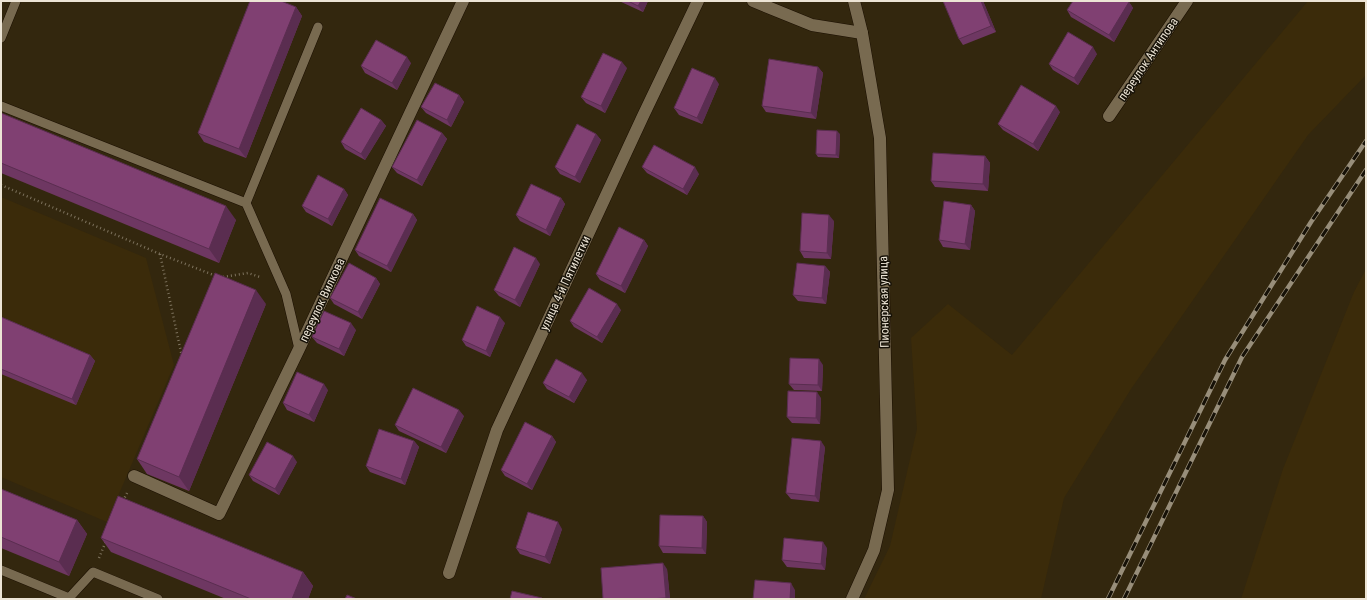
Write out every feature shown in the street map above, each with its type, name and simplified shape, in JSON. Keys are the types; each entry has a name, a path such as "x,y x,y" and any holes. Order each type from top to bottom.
{"street":[{"name":"переулок Вилкова","path":"134,476 219,514 300,348 463,1"},
{"name":"улица 4-й Пятилетки","path":"450,573 497,430 642,116 698,1"},
{"path":"753,1 812,25 862,33"},
{"name":"Пионерская улица","path":"852,599 874,550 888,490 880,138 862,33 854,1"},
{"name":"переулок Антипова","path":"1109,116 1187,1"}],"lane":[{"path":"1,38 16,1"},
{"path":"246,203 318,27"},
{"path":"1,106 246,203 286,294 300,348"},
{"path":"1,570 69,599 92,572 158,599"}],"path":[{"path":"1,185 160,254 221,278 248,273 282,286"},
{"path":"160,254 182,361"},
{"path":"122,503 134,476"},
{"path":"92,572 108,538"}],"shaded area":[{"path":"1308,1 1366,1 1366,75 1308,135 1131,389 1064,498 1041,599 864,599 890,546 917,429 911,338 948,304 1012,355"},
{"path":"1,197 146,258 174,365 107,522 1,477"},
{"path":"1366,269 1366,599 1241,599 1283,469 1354,292"}],"building":[{"path":"250,1 281,1 296,7 239,149 198,133"},
{"path":"628,1 641,1 638,6"},
{"path":"943,1 981,1 991,26 959,39"},
{"path":"1073,1 1129,2 1109,35 1067,10"},
{"path":"1068,32 1093,47 1074,78 1049,64"},
{"path":"376,40 407,57 392,83 361,66"},
{"path":"603,53 622,62 601,106 581,97"},
{"path":"769,59 818,67 811,113 762,106"},
{"path":"692,68 715,78 697,118 674,108"},
{"path":"435,83 459,95 447,120 421,107"},
{"path":"1021,85 1056,106 1033,144 998,124"},
{"path":"361,108 381,120 361,154 341,142"},
{"path":"1,113 226,206 209,249 1,163"},
{"path":"417,120 442,133 417,180 392,167"},
{"path":"577,124 596,134 575,177 555,167"},
{"path":"817,130 837,131 836,155 816,154"},
{"path":"654,145 695,167 683,189 642,167"},
{"path":"933,153 985,156 983,184 931,181"},
{"path":"318,175 344,189 328,219 302,206"},
{"path":"531,184 561,198 546,230 516,215"},
{"path":"380,198 413,214 387,266 355,250"},
{"path":"944,201 971,205 965,244 939,240"},
{"path":"802,213 829,215 827,253 800,251"},
{"path":"619,227 644,240 621,286 596,274"},
{"path":"514,247 536,258 515,300 494,290"},
{"path":"349,263 376,278 358,312 330,298"},
{"path":"797,263 825,266 822,298 793,295"},
{"path":"215,273 256,290 179,477 137,459"},
{"path":"589,288 617,304 597,337 570,321"},
{"path":"477,306 500,317 486,351 462,340"},
{"path":"324,311 351,323 339,349 312,337"},
{"path":"1,317 90,355 72,399 1,369"},
{"path":"790,358 819,359 818,385 789,384"},
{"path":"556,359 582,373 569,397 543,383"},
{"path":"297,372 324,384 309,415 283,403"},
{"path":"413,388 459,410 441,447 395,425"},
{"path":"788,391 817,392 816,418 787,417"},
{"path":"525,422 552,436 527,484 501,470"},
{"path":"379,429 414,441 401,479 366,466"},
{"path":"792,438 821,441 815,496 786,493"},
{"path":"267,442 293,456 275,489 249,475"},
{"path":"1,489 77,520 59,562 1,537"},
{"path":"118,496 303,572 292,599 251,599 101,538"},
{"path":"528,512 558,522 545,557 516,548"},
{"path":"660,515 703,516 702,548 659,546"},
{"path":"784,538 823,542 821,564 782,560"},
{"path":"663,563 666,598 603,599 601,568"},
{"path":"755,580 791,583 790,599 753,599"},
{"path":"512,591 542,598 542,599 510,599"},
{"path":"347,595 357,599 345,599"}],"railway":[{"path":"1108,599 1225,360 1311,222 1366,141"},
{"path":"1124,599 1242,357 1366,170"}]}
